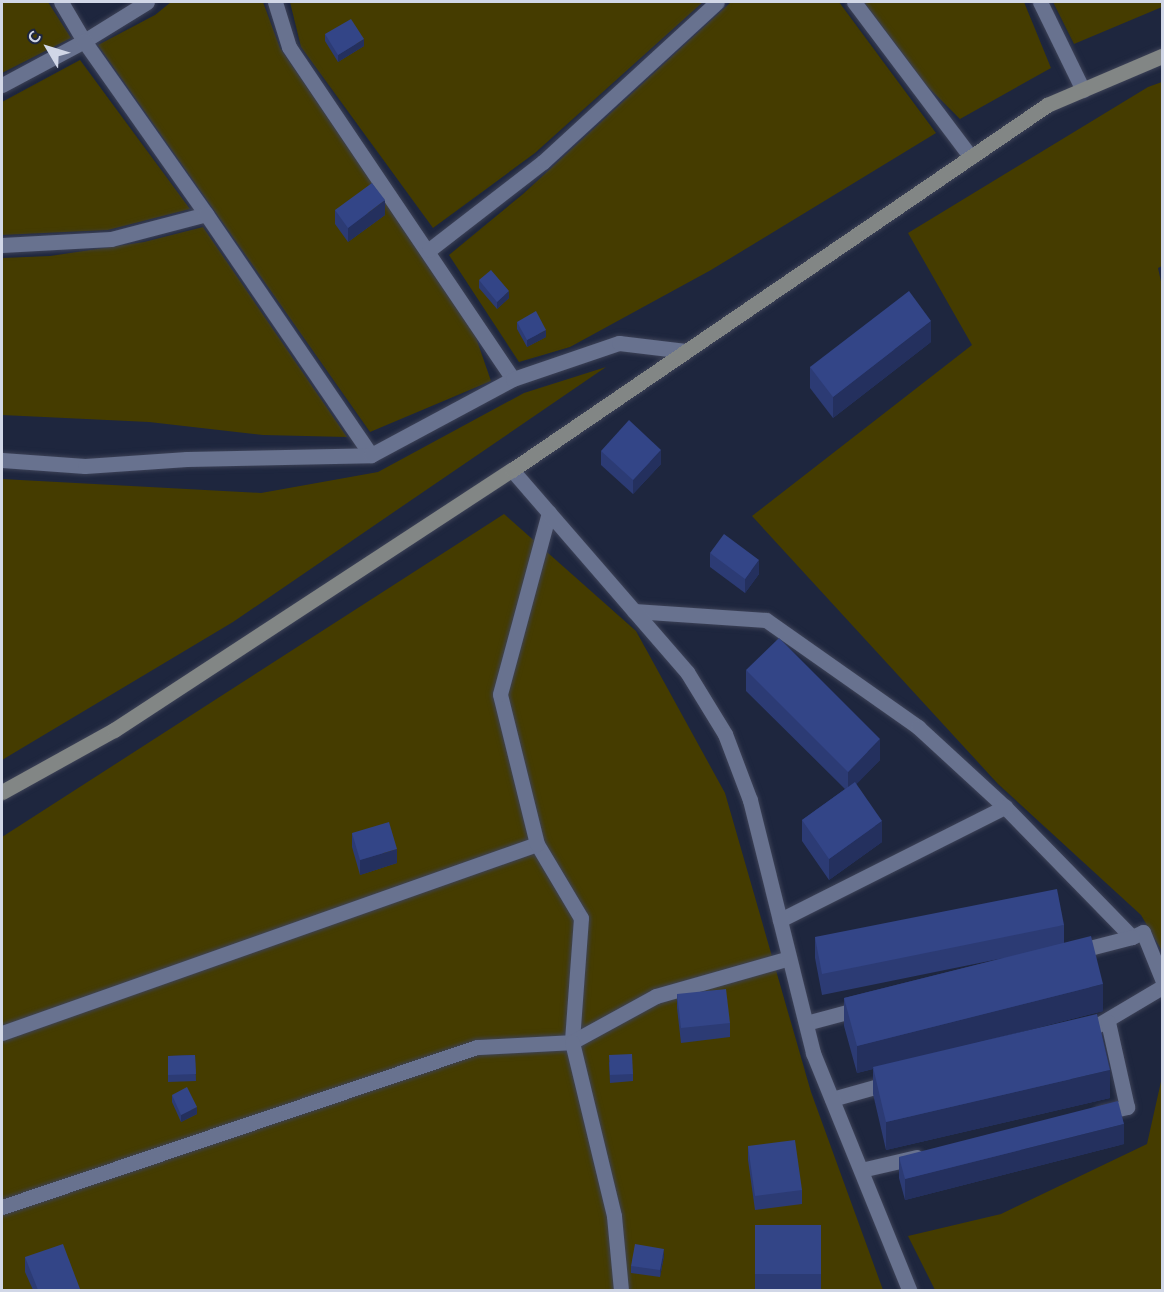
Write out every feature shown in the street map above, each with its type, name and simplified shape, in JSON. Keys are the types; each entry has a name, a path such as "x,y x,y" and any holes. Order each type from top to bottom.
{"main road":[{"path":"2,792 114,730 512,470 1047,105 1162,56"}],"street":[{"path":"61,2 84,41 371,455"},
{"path":"2,85 84,41 147,2"},
{"path":"276,2 290,47 429,250 513,379"},
{"path":"429,250 543,162 717,2"},
{"path":"854,2 971,157"},
{"path":"1040,2 1083,90"},
{"path":"2,245 111,239 206,214"},
{"path":"2,460 85,466 371,455 513,379 619,343 686,351"},
{"path":"512,470 687,672 725,734 750,800 806,1023 832,1099 909,1290"},
{"path":"549,513 500,694 537,844 581,918 572,1042 614,1216 621,1290"},
{"path":"634,611 765,620 918,727 1005,807 1132,937"},
{"path":"780,920 1005,807"},
{"path":"2,1033 537,844"},
{"path":"1053,957 1132,937 1143,932 1162,979"},
{"path":"2,1207 477,1047 572,1042 656,996 789,958"},
{"path":"1085,1028 1108,1022 1162,987"},
{"path":"806,1023 873,1005"},
{"path":"1081,1118 1127,1107 1108,1022"},
{"path":"832,1099 912,1077"},
{"path":"861,1170 930,1154"}],"shaded area":[{"path":"2,2 48,2 71,38 2,73"},
{"path":"171,2 263,2 280,48 473,329 491,381 370,432 98,45 155,15"},
{"path":"290,2 703,2 535,153 433,228 301,47"},
{"path":"731,2 839,2 936,133 711,270 570,347 519,362 449,255 523,194"},
{"path":"864,2 1024,2 1051,68 960,119 927,86"},
{"path":"1053,2 1162,2 1162,7 1074,44"},
{"path":"80,60 190,209 108,230 2,235 2,102"},
{"path":"1162,82 1162,266 1158,268 1162,286 1162,951 1141,915 998,784 752,516 972,345 908,233 1148,87"},
{"path":"203,227 347,437 263,435 149,422 2,415 2,258 50,256 144,242"},
{"path":"606,367 233,622 2,760 2,479 261,493 378,472 524,393"},
{"path":"504,514 636,631 725,793 811,1092 883,1290 2,1290 2,837"},
{"path":"1162,1077 1162,1290 935,1290 908,1236 1001,1214 1147,1144"}],"building":[{"path":"351,19 364,39 338,55 325,34"},
{"path":"372,183 385,200 348,228 335,210"},
{"path":"491,270 509,291 497,302 479,280"},
{"path":"909,291 931,321 833,397 810,367"},
{"path":"536,311 546,330 527,340 517,322"},
{"path":"629,420 661,450 633,480 601,451"},
{"path":"724,534 759,560 745,579 710,553"},
{"path":"779,638 880,739 848,772 746,670"},
{"path":"855,782 882,821 829,859 802,820"},
{"path":"389,822 397,849 360,860 352,833"},
{"path":"1057,889 1064,925 822,974 815,937"},
{"path":"1091,936 1103,984 857,1046 844,998"},
{"path":"726,989 730,1023 681,1028 677,994"},
{"path":"1097,1014 1110,1070 886,1122 873,1067"},
{"path":"632,1054 633,1074 610,1075 609,1055"},
{"path":"195,1055 196,1074 168,1075 168,1056"},
{"path":"187,1087 197,1107 181,1115 172,1095"},
{"path":"1118,1101 1124,1124 905,1179 899,1157"},
{"path":"795,1140 802,1190 755,1196 748,1146"},
{"path":"755,1225 821,1225 821,1274 755,1274"},
{"path":"63,1244 80,1289 38,1290 25,1257"},
{"path":"635,1244 664,1249 660,1270 631,1266"}]}
